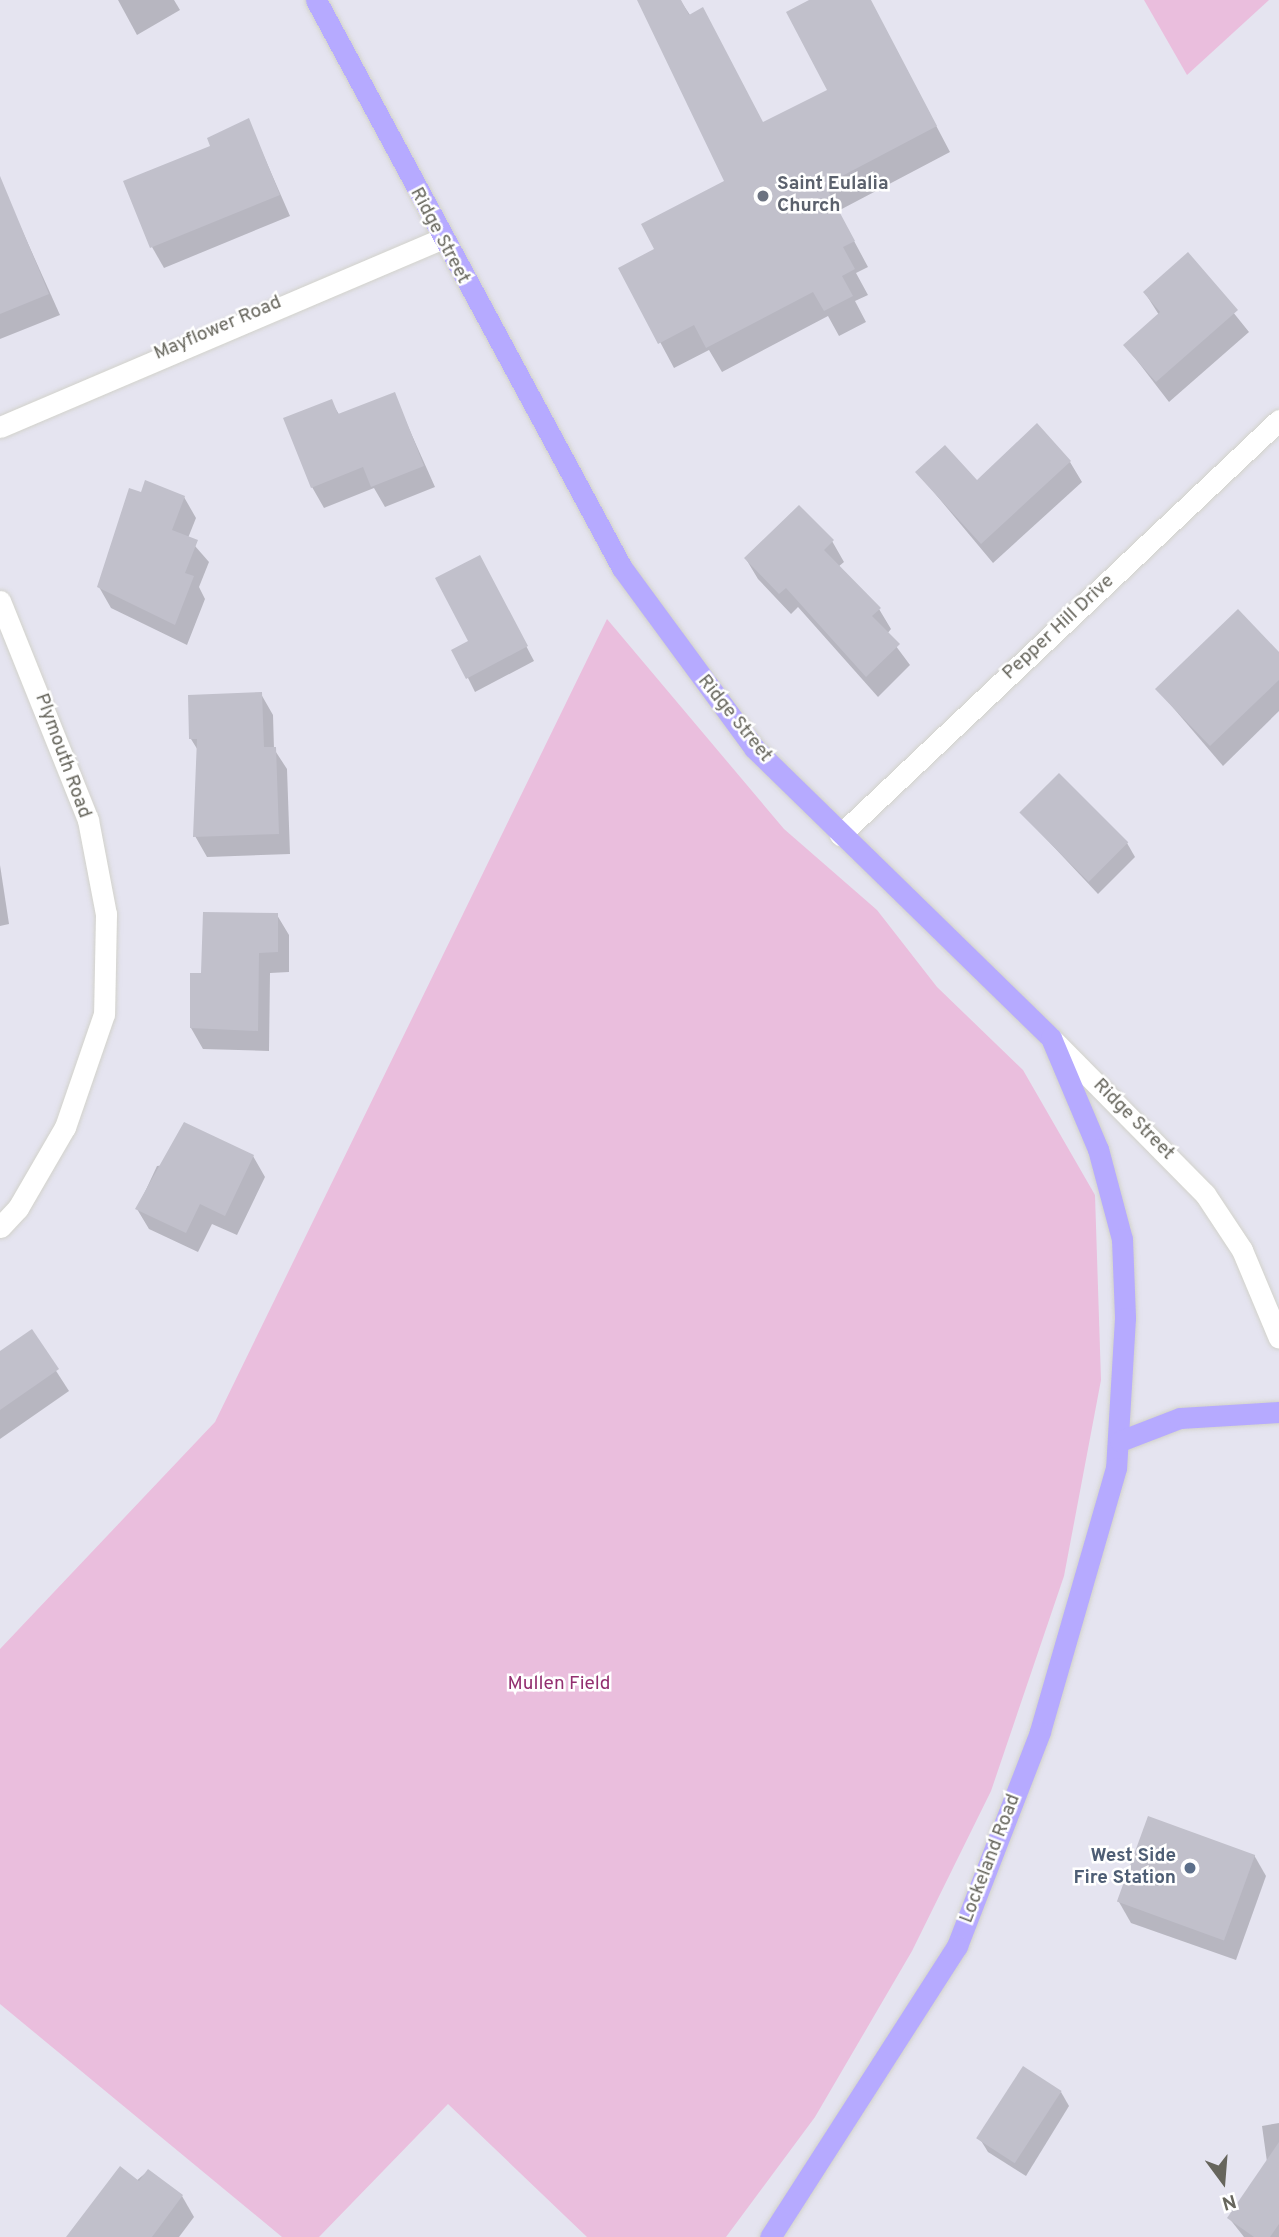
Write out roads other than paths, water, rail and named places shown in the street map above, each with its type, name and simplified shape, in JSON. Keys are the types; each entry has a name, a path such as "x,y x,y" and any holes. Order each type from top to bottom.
{"main road":[{"name":"Ridge Street","path":"316,0 440,239 622,568 754,748 840,835 1051,1038"},
{"name":"Lockeland Road","path":"770,2237 957,1946 1045,1719 1090,1576 1120,1441 1122,1239 1098,1149 1051,1038"},
{"path":"1120,1441 1180,1418 1279,1412"}],"street":[{"name":"Mayflower Road","path":"0,426 440,239"},
{"name":"Pepper Hill Drive","path":"840,835 1279,420"},
{"name":"Plymouth Road","path":"0,601 88,820 106,914 104,1014 65,1127 18,1208 0,1227"},
{"name":"Ridge Street","path":"1051,1038 1205,1194 1242,1250 1279,1338"}],"place":[{"name":"Saint Eulalia Church","path":"763,196"},
{"name":"West Side Fire Station","path":"1190,1868"}],"park label":[{"name":"Mullen Field","path":"559,1685"}]}
